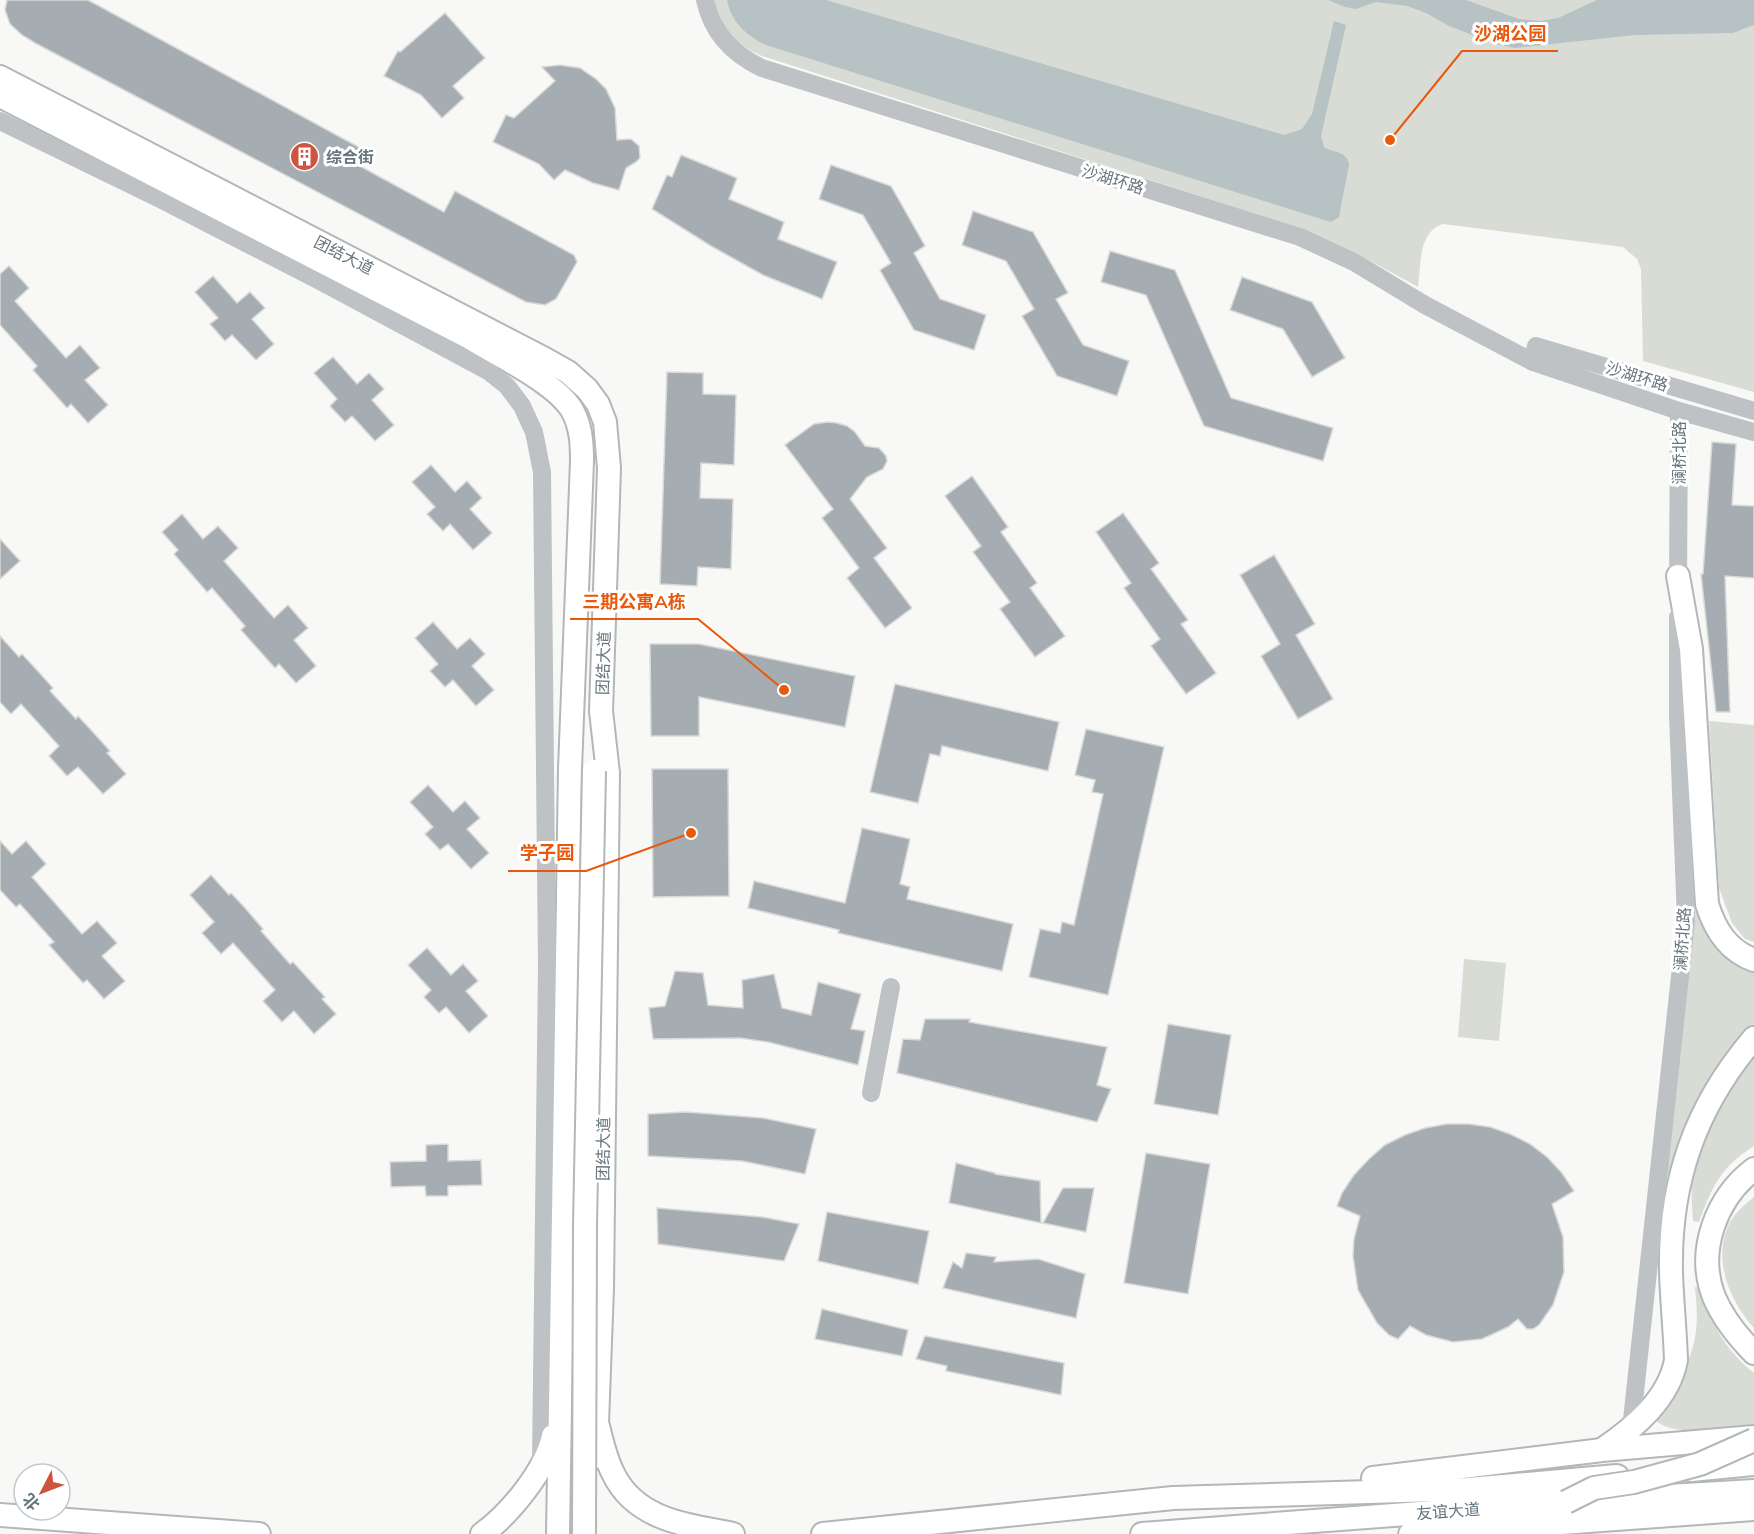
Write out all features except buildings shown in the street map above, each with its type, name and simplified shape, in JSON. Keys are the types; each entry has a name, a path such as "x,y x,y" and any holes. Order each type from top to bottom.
{"main road":[{"name":"团结大道","path":"0,77 545,359 568,372 587,389 603,413 609,468 601,711 608,773 602,1288 597,1423 580,1512 582,1534"},
{"name":"团结大道","path":"0,96 468,337 536,377 565,401 579,426 582,441 570,770 558,1534"},
{"path":"1678,576 1691,650 1707,904 1715,928 1723,938 1741,955 1754,960"},
{"path":"582,1534 585,1213 594,771 601,711"},
{"path":"570,770 579,798 583,828 571,1430 573,1534"},
{"path":"1602,1450 1631,1429 1660,1396 1674,1372 1676,1360 1671,1239 1678,1192 1690,1141 1712,1095 1754,1038"},
{"path":"1754,1169 1729,1193 1719,1208 1711,1235 1708,1263 1714,1296 1720,1309 1741,1340 1754,1353"},
{"path":"482,1534 502,1518 540,1466 551,1443 559,1377"},
{"path":"597,1423 612,1473 629,1497 639,1506 662,1518 733,1534"},
{"path":"1566,1502 1594,1488 1634,1482 1700,1464 1754,1439"},
{"name":"友谊大道","path":"1253,1494 1602,1450 1754,1439"},
{"name":"友谊大道","path":"823,1534 1173,1498 1469,1489 1754,1464"},
{"name":"友谊大道","path":"1142,1534 1566,1502 1754,1491"},
{"name":"友谊大道","path":"1410,1534 1754,1509"},
{"path":"0,1515 259,1534"}],"street":[{"name":"沙湖环路","path":"705,0 714,28 725,43 743,58 762,68 1300,237 1354,262 1443,315 1533,362 1679,411 1754,432"},
{"path":"0,121 320,280 488,371 516,396 534,432 542,472 546,943 540,1466"},
{"name":"沙湖环路","path":"1533,362 1536,346 1754,411"},
{"name":"澜桥北路","path":"1631,1429 1686,921 1678,715 1679,411"},
{"path":"871,1093 891,987"}],"shaded area":[{"path":"713,0 1754,0 1754,392 1643,361 1641,269 1637,259 1623,247 1443,224 1429,234 1425,242 1418,287 1352,251 1303,229 762,56 737,41 725,27"},
{"path":"727,0 826,0 1284,135 1302,129 1312,114 1334,21 1346,25 1321,136 1324,147 1343,155 1348,160 1339,217 1331,222 766,45 752,37 736,22"},
{"path":"1328,0 1466,0 1519,19 1540,21 1558,18 1597,0 1754,0 1754,25 1733,33 1635,35 1515,48 1496,44 1449,26 1426,13 1407,6 1376,2 1356,9"},
{"path":"1709,721 1754,725 1754,942 1745,939 1732,923 1719,888"},
{"path":"1696,894 1709,932 1720,950 1728,958 1754,971 1754,1027 1704,1087 1686,1125 1669,1174 1663,1172 1690,895"},
{"path":"1464,959 1506,963 1499,1041 1458,1037"},
{"path":"1754,1056 1754,1146 1725,1170 1714,1187 1699,1222 1693,1221 1692,1179 1700,1147 1724,1098"},
{"path":"1754,1197 1754,1328 1745,1318 1731,1293 1723,1265 1722,1251 1724,1237 1731,1220"},
{"path":"1695,1287 1700,1287 1714,1324 1727,1345 1754,1373 1754,1425 1716,1430 1686,1430 1661,1424 1653,1418 1691,1354 1697,1325"}],"place":[{"name":"沙湖公园","path":"1390,140"},
{"name":"综合街","path":"305,157"},
{"name":"三期公寓A栋","path":"784,690"},
{"name":"学子园","path":"691,833"}]}
